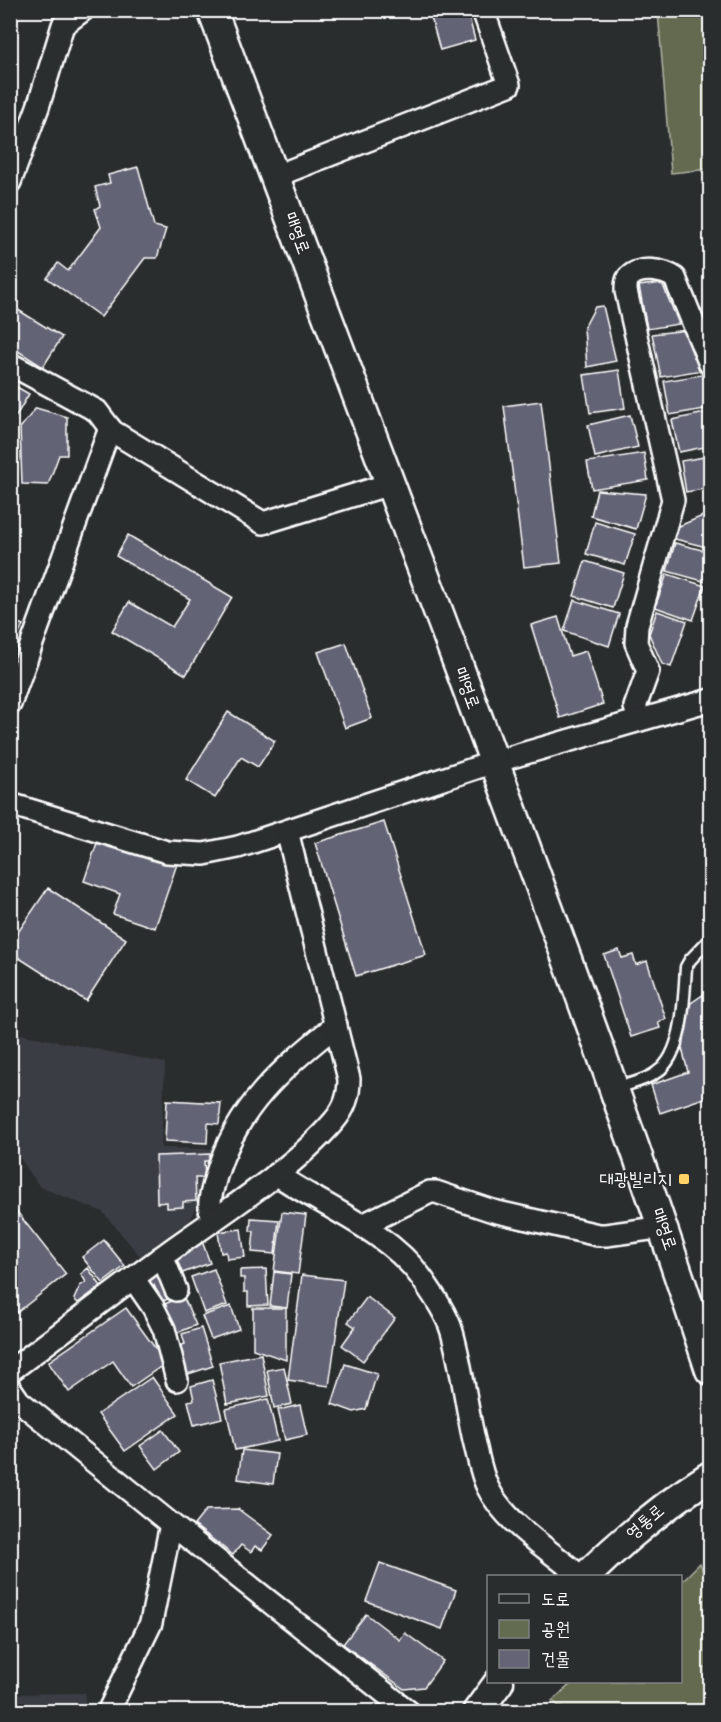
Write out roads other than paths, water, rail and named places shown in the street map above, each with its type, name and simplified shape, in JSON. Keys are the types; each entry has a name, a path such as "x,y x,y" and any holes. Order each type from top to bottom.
{"street":[{"path":"10,182 38,107 63,25 82,10"},
{"name":"매영로","path":"212,10 494,762 708,1353"},
{"path":"276,176 509,85 483,10"},
{"path":"639,720 635,707 648,671 636,643 637,626 673,500 626,291 629,277 640,271 653,271 669,274 675,278 711,364"},
{"path":"10,364 97,411 110,428 262,523 390,484"},
{"path":"10,704 110,428"},
{"path":"10,804 167,852 187,854 222,852 494,762 711,700"},
{"path":"10,1371 276,1174 321,1134 345,1105 349,1079 287,831"},
{"path":"213,1221 208,1210 219,1166 243,1117 266,1085 336,1025"},
{"path":"276,1174 321,1203 363,1226 404,1258 421,1277 452,1330 466,1406 488,1489 523,1531 579,1575"},
{"path":"363,1226 430,1192 436,1192 483,1209 598,1235 663,1227"},
{"path":"160,1258 165,1263 176,1290"},
{"path":"133,1278 153,1307 164,1329 177,1380"},
{"path":"10,1388 19,1401 409,1712"},
{"name":"영통로","path":"587,1575 627,1537 666,1505 711,1476"},
{"path":"108,1712 151,1623 171,1524"},
{"path":"477,1712 498,1683"}],"lane":[{"path":"613,1089 656,1073 673,1053 683,1014 686,967 711,939"}],"place":[{"name":"대광빌리지","path":"684,1179"}]}
